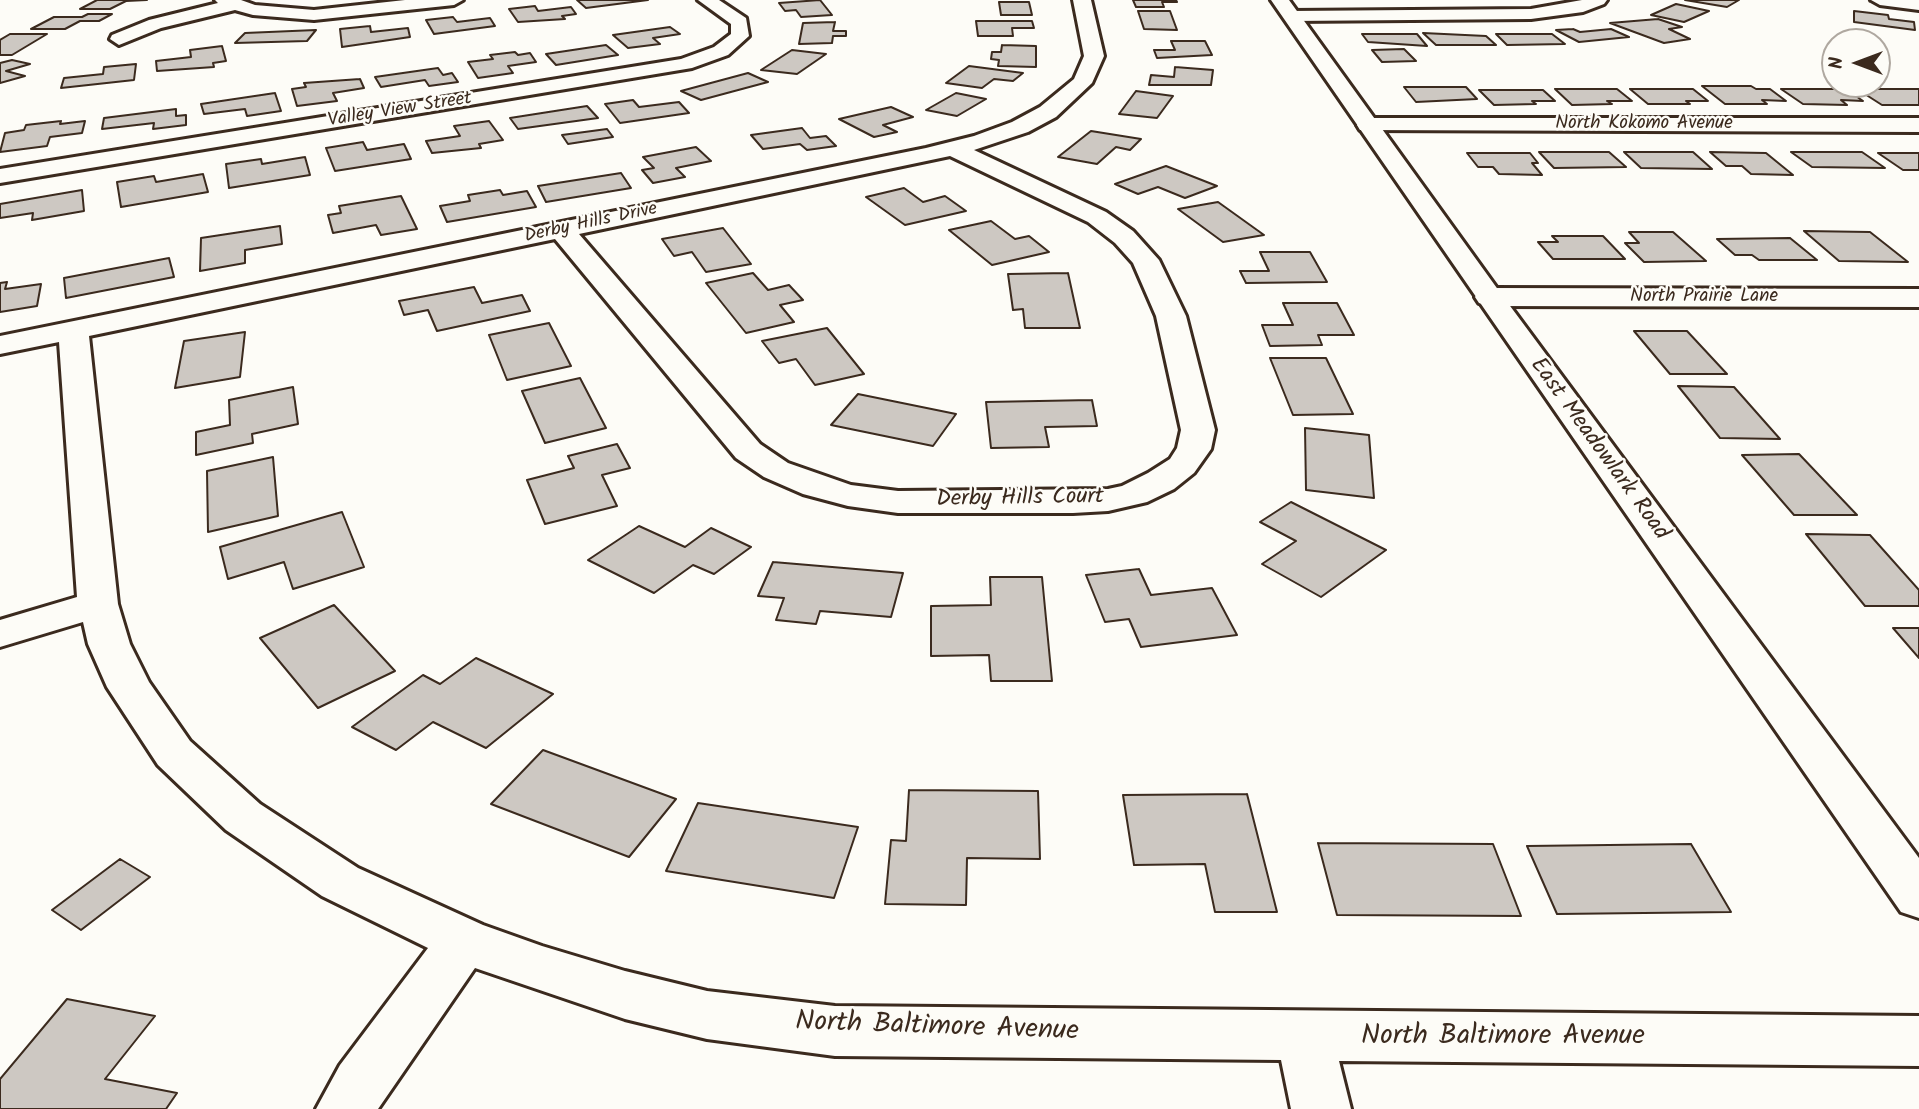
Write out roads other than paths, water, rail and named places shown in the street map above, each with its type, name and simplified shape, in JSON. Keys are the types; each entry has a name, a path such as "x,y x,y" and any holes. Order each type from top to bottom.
{"street":[{"path":"119,39 155,24 229,3 265,12 322,14 454,0"},
{"name":"Valley View Street","path":"0,176 685,64 721,51 740,36 740,22 707,0"},
{"name":"Derby Hills Drive","path":"0,345 954,149 1020,127 1048,112 1082,83 1094,56 1082,0"},
{"path":"1286,8 1531,14 1577,8 1598,0"},
{"path":"1880,0 1919,5"},
{"name":"East Meadowlark Road","path":"1286,8 1489,297 1919,897"},
{"name":"North Kokomo Avenue","path":"1368,125 1919,125"},
{"name":"Derby Hills Court","path":"561,230 748,451 776,470 848,495 898,502 1108,500 1134,494 1161,481 1182,466 1194,449 1198,430 1171,316 1145,260 1124,237 1097,216 954,149"},
{"name":"North Prairie Lane","path":"1489,297 1919,298"},
{"name":"North Baltimore Avenue","path":"72,330 98,604 109,644 129,687 174,753 243,817 340,882 464,941 541,970 625,995 707,1015 835,1031 1919,1041"},
{"path":"0,634 98,604"},
{"path":"346,1109 360,1084 464,941"},
{"path":"1304,1037 1321,1109"}]}
